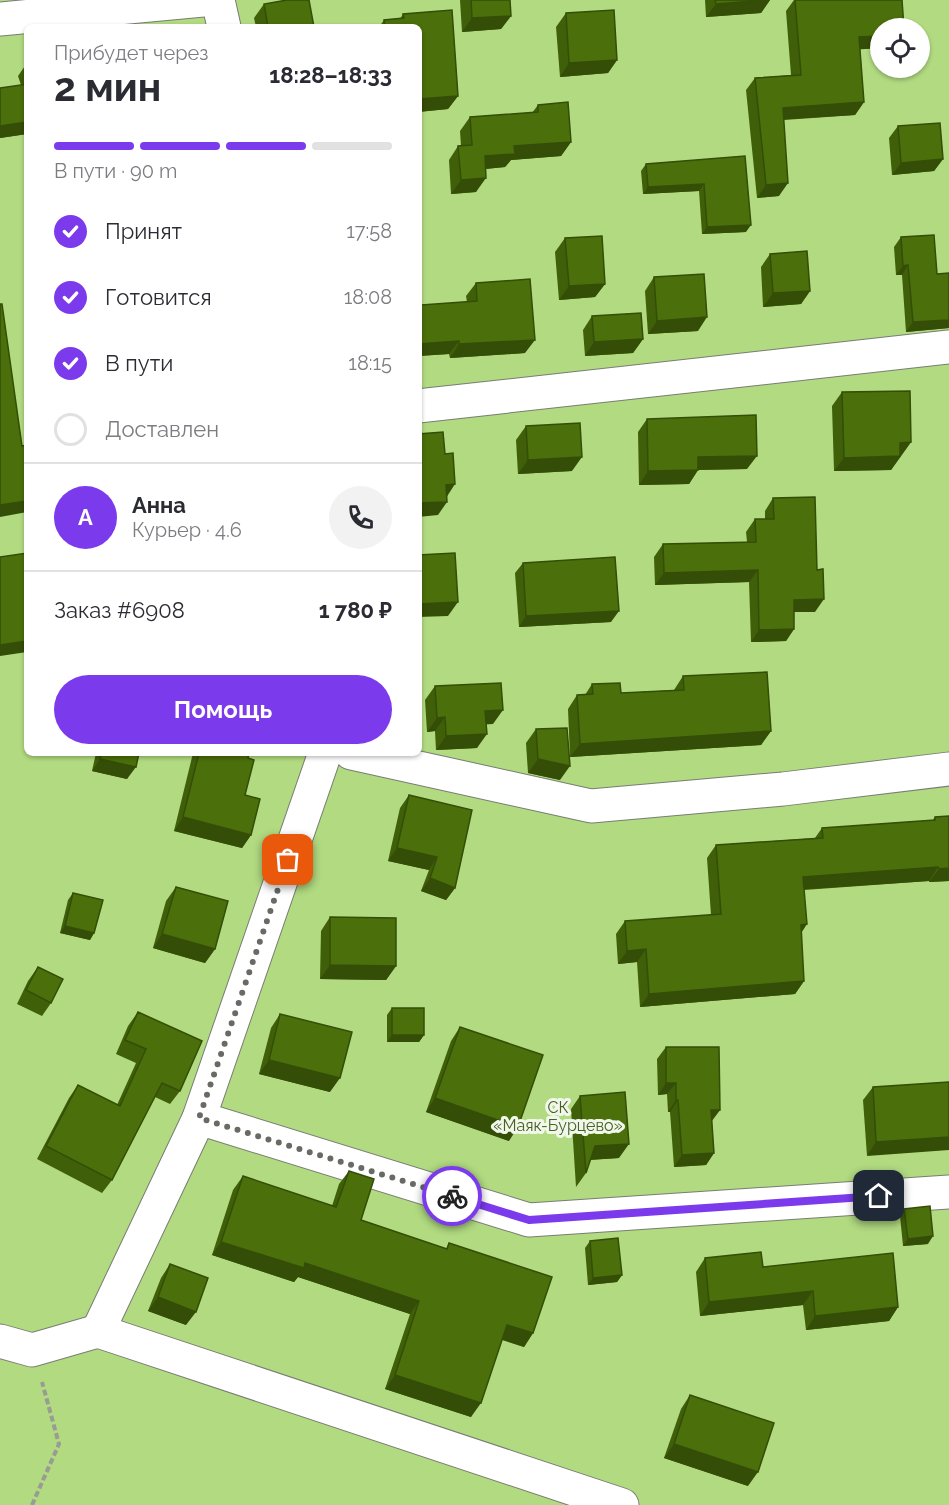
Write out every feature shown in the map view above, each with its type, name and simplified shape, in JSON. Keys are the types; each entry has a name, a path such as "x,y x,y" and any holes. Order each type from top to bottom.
{"street":[{"path":"0,20 203,0"},
{"path":"218,0 223,24"},
{"path":"422,406 949,347"},
{"path":"98,1331 199,1118 324,756"},
{"path":"365,756 591,806 783,789 949,769"},
{"path":"199,1118 529,1220 949,1191"},
{"path":"0,1341 33,1350 98,1331 622,1505"}],"path":[{"path":"32,1505 59,1444 33,1350"}],"green space":[{"name":"СК «Маяк-Бурцево»","path":"0,0 949,0 949,1505 0,1505"}],"building":[{"path":"287,0 309,0 313,24 267,24 264,4"},
{"path":"471,0 510,0 511,16 472,18"},
{"path":"715,0 766,0 716,4"},
{"path":"795,0 902,0 903,18 870,18 870,36 859,37 864,102 783,108 788,183 766,185 755,78 801,75"},
{"path":"452,10 458,96 422,99 422,24 385,24 384,20 404,18 403,14"},
{"path":"614,10 617,60 569,63 566,13"},
{"path":"24,84 24,122 0,126 0,88"},
{"path":"568,102 571,142 514,146 515,154 485,156 486,178 461,180 458,146 472,145 470,117 538,112 538,105"},
{"path":"940,123 943,159 901,163 898,126"},
{"path":"745,156 751,225 707,227 704,184 648,187 646,164"},
{"path":"934,235 937,274 949,273 949,320 913,322 908,265 903,266 901,237"},
{"path":"602,236 605,284 569,286 565,238"},
{"path":"807,251 810,291 773,293 770,254"},
{"path":"704,274 707,317 657,321 654,277"},
{"path":"530,279 535,340 422,344 422,305 477,301 476,283"},
{"path":"0,304 2,304 22,446 24,446 24,501 0,505"},
{"path":"641,313 643,339 594,342 592,316"},
{"path":"910,391 911,442 900,443 900,456 844,458 842,392"},
{"path":"756,415 757,456 698,457 698,470 648,471 647,419"},
{"path":"580,423 582,457 528,460 526,426"},
{"path":"443,432 445,454 453,453 455,484 446,485 447,502 422,503 422,434"},
{"path":"815,497 817,570 823,569 824,599 794,600 794,629 759,630 758,570 664,573 663,544 756,542 755,519 774,519 773,498"},
{"path":"24,553 24,641 0,645 0,557"},
{"path":"455,553 458,602 422,604 422,555"},
{"path":"615,557 619,611 526,616 523,563"},
{"path":"767,672 771,731 580,744 577,695 593,694 592,684 620,683 621,693 684,690 683,676"},
{"path":"501,683 503,710 485,711 487,734 446,736 445,717 437,718 435,686"},
{"path":"567,728 570,766 538,759 536,729"},
{"path":"101,756 138,756 136,767 100,759"},
{"path":"198,756 248,756 248,758 254,760 245,795 260,799 251,835 183,817"},
{"path":"409,795 472,810 455,888 430,878 437,857 397,848"},
{"path":"949,816 949,868 803,877 807,924 801,925 804,981 649,994 646,949 627,951 625,921 721,914 716,845 823,838 822,828 935,820 935,817"},
{"path":"176,887 228,901 215,949 162,934"},
{"path":"73,893 103,900 94,933 65,926"},
{"path":"330,917 396,918 396,966 330,965"},
{"path":"38,967 63,979 51,1003 26,990"},
{"path":"392,1008 424,1008 424,1035 392,1035"},
{"path":"138,1012 202,1041 180,1091 162,1083 112,1180 46,1146 78,1085 120,1106 146,1049 125,1040"},
{"path":"280,1014 352,1032 340,1078 269,1060"},
{"path":"460,1027 543,1055 518,1127 435,1098"},
{"path":"666,1047 719,1047 720,1110 711,1110 714,1153 682,1155 676,1083 666,1083"},
{"path":"949,1082 949,1137 876,1142 873,1087"},
{"path":"625,1092 629,1144 595,1146 586,1173 580,1096"},
{"path":"349,1171 374,1179 361,1220 447,1249 449,1243 552,1277 533,1333 507,1325 481,1403 395,1375 419,1301 305,1263 304,1268 221,1242 243,1176 336,1207"},
{"path":"930,1206 933,1236 908,1239 904,1209"},
{"path":"618,1238 622,1275 593,1278 590,1241"},
{"path":"761,1252 763,1267 893,1253 898,1307 815,1316 813,1291 709,1302 705,1258"},
{"path":"170,1264 208,1278 196,1312 158,1297"},
{"path":"690,1395 774,1423 758,1472 674,1444"}],"way so far":[{"path":"288,860 199,1118 452,1196"}],"route":[{"path":"452,1196 529,1220 879,1196"}]}
